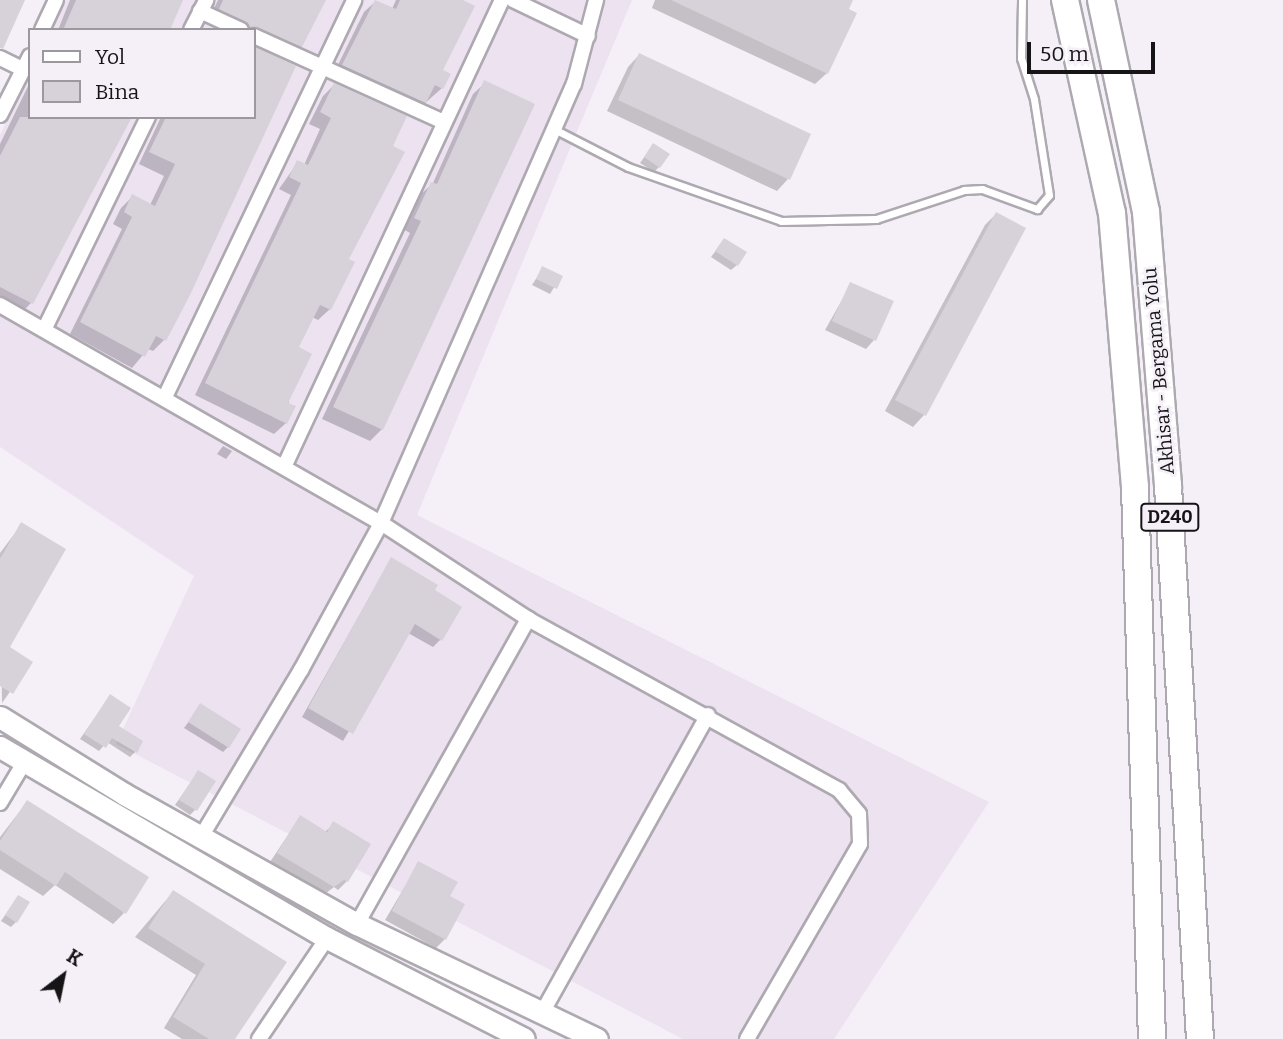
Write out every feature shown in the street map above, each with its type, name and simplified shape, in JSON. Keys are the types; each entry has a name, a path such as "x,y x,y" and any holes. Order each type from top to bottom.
{"highway":[{"name":"Akhisar - Bergama Yolu","path":"1065,0 1112,213 1135,487 1152,1039"},
{"name":"Akhisar - Bergama Yolu","path":"1101,0 1146,212 1168,486 1200,1039"}],"main road":[{"path":"0,717 201,837 357,924 597,1039"},
{"path":"0,747 327,938 524,1039"}],"street":[{"path":"43,28 55,0"},
{"path":"165,397 354,0"},
{"path":"284,467 502,0"},
{"path":"513,0 588,36"},
{"path":"201,837 301,670 381,523 554,130 588,36 596,0"},
{"path":"192,28 203,6 238,28"},
{"path":"256,37 444,122"},
{"path":"0,58 27,62 0,115"},
{"path":"45,328 147,119"},
{"path":"0,305 45,328 381,523 528,620 708,715 839,790 859,814 860,844 747,1039"},
{"path":"357,924 528,620"},
{"path":"542,1013 708,715"},
{"path":"0,803 25,761"},
{"path":"259,1039 327,938"}],"lane":[{"path":"554,130 628,167 781,220 876,219 964,190 982,189 1037,209 1049,195 1034,99 1021,58 1022,0"}],"shaded area":[{"path":"64,0 632,0 417,515 989,802 834,1039 683,1039 116,744 194,576 0,447 0,135 28,76 28,119 256,119 256,28 51,28"}],"building":[{"path":"0,0 25,0 3,49 0,48"},
{"path":"76,0 183,0 171,28 64,28"},
{"path":"223,0 326,0 302,47 250,27 219,9"},
{"path":"375,0 396,9 400,0 463,0 475,6 443,70 451,74 443,89 435,85 426,103 342,65"},
{"path":"671,0 853,0 849,9 857,13 828,74"},
{"path":"256,47 296,66 189,297 166,341 156,336 145,357 80,322 132,217 124,212 132,194 155,206 175,164 149,152 165,119 256,119"},
{"path":"639,53 811,134 790,180 618,100"},
{"path":"484,80 535,104 383,430 333,407 421,221 414,218 431,182 437,184"},
{"path":"334,83 407,116 393,146 405,152 349,259 355,262 331,310 320,305 299,347 312,354 288,403 296,406 287,424 205,383 301,183 289,177 297,160 308,165 331,118 320,112"},
{"path":"20,117 131,119 33,304 0,287 0,156"},
{"path":"653,143 670,154 660,168 644,157"},
{"path":"996,212 1026,228 926,416 895,400"},
{"path":"724,238 747,252 738,266 715,251"},
{"path":"542,266 563,276 557,289 536,279"},
{"path":"850,282 894,301 876,341 832,321"},
{"path":"21,522 66,549 10,647 33,662 13,694 0,686 0,559"},
{"path":"391,557 438,585 435,590 462,607 442,641 415,624 353,734 308,708"},
{"path":"110,694 131,708 119,726 143,741 137,753 112,738 106,748 84,734"},
{"path":"200,703 241,729 229,748 188,722"},
{"path":"198,770 216,781 197,811 179,800"},
{"path":"27,800 149,877 126,914 65,872 56,886 0,850 0,841"},
{"path":"300,815 327,832 333,821 371,844 348,882 344,880 334,887 277,853"},
{"path":"418,861 458,882 450,896 465,904 446,940 392,911"},
{"path":"173,890 287,962 235,1039 209,1039 173,1017 205,964 148,928"},
{"path":"18,895 30,902 17,923 5,915"}]}
